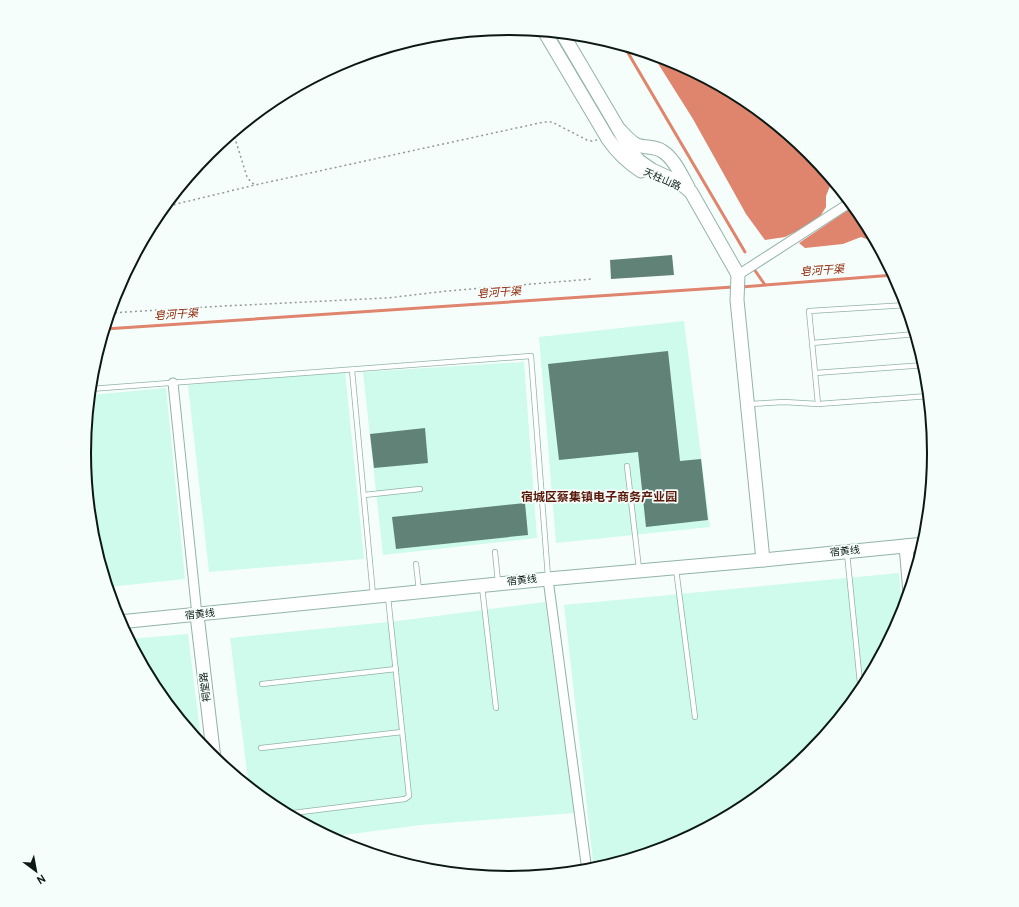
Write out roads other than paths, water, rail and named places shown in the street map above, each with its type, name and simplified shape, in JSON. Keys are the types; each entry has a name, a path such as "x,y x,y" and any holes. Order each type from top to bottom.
{"street":[{"name":"天柱山路","path":"548,37 606,136 618,153 633,166 651,176 691,192"},
{"name":"天柱山路","path":"566,39 618,128 637,145 658,149 666,154 672,160 691,192"},
{"path":"618,128 630,150 639,161 652,170 680,183 691,192 735,268 763,560"},
{"path":"737,277 846,205"},
{"path":"173,383 197,615"},
{"path":"914,563 916,544"},
{"name":"宿黄线","path":"126,621 482,585 763,560 916,544"},
{"path":"548,579 586,865"},
{"name":"祠堂路","path":"197,615 213,748"}],"lane":[{"path":"818,404 809,311 901,305"},
{"path":"812,342 911,334"},
{"path":"97,389 532,356 548,579"},
{"path":"815,373 919,365"},
{"path":"352,370 373,597"},
{"path":"747,404 784,402 818,404 924,396"},
{"path":"627,466 639,571"},
{"path":"364,495 420,489"},
{"path":"846,551 860,682"},
{"path":"495,552 498,584"},
{"path":"416,564 419,592"},
{"path":"676,567 695,717"},
{"path":"482,585 496,708"},
{"path":"295,813 405,799 409,796 388,595"},
{"path":"262,684 396,669"},
{"path":"261,748 402,732"}],"waterway":[{"path":"627,52 745,252"},
{"path":"754,269 765,285"},
{"name":"皂河干渠","path":"741,287 888,275"},
{"name":"皂河干渠","path":"110,329 733,287"}],"district":[{"name":"宿城区蔡集镇电子商务产业园","path":"599,498"}]}
